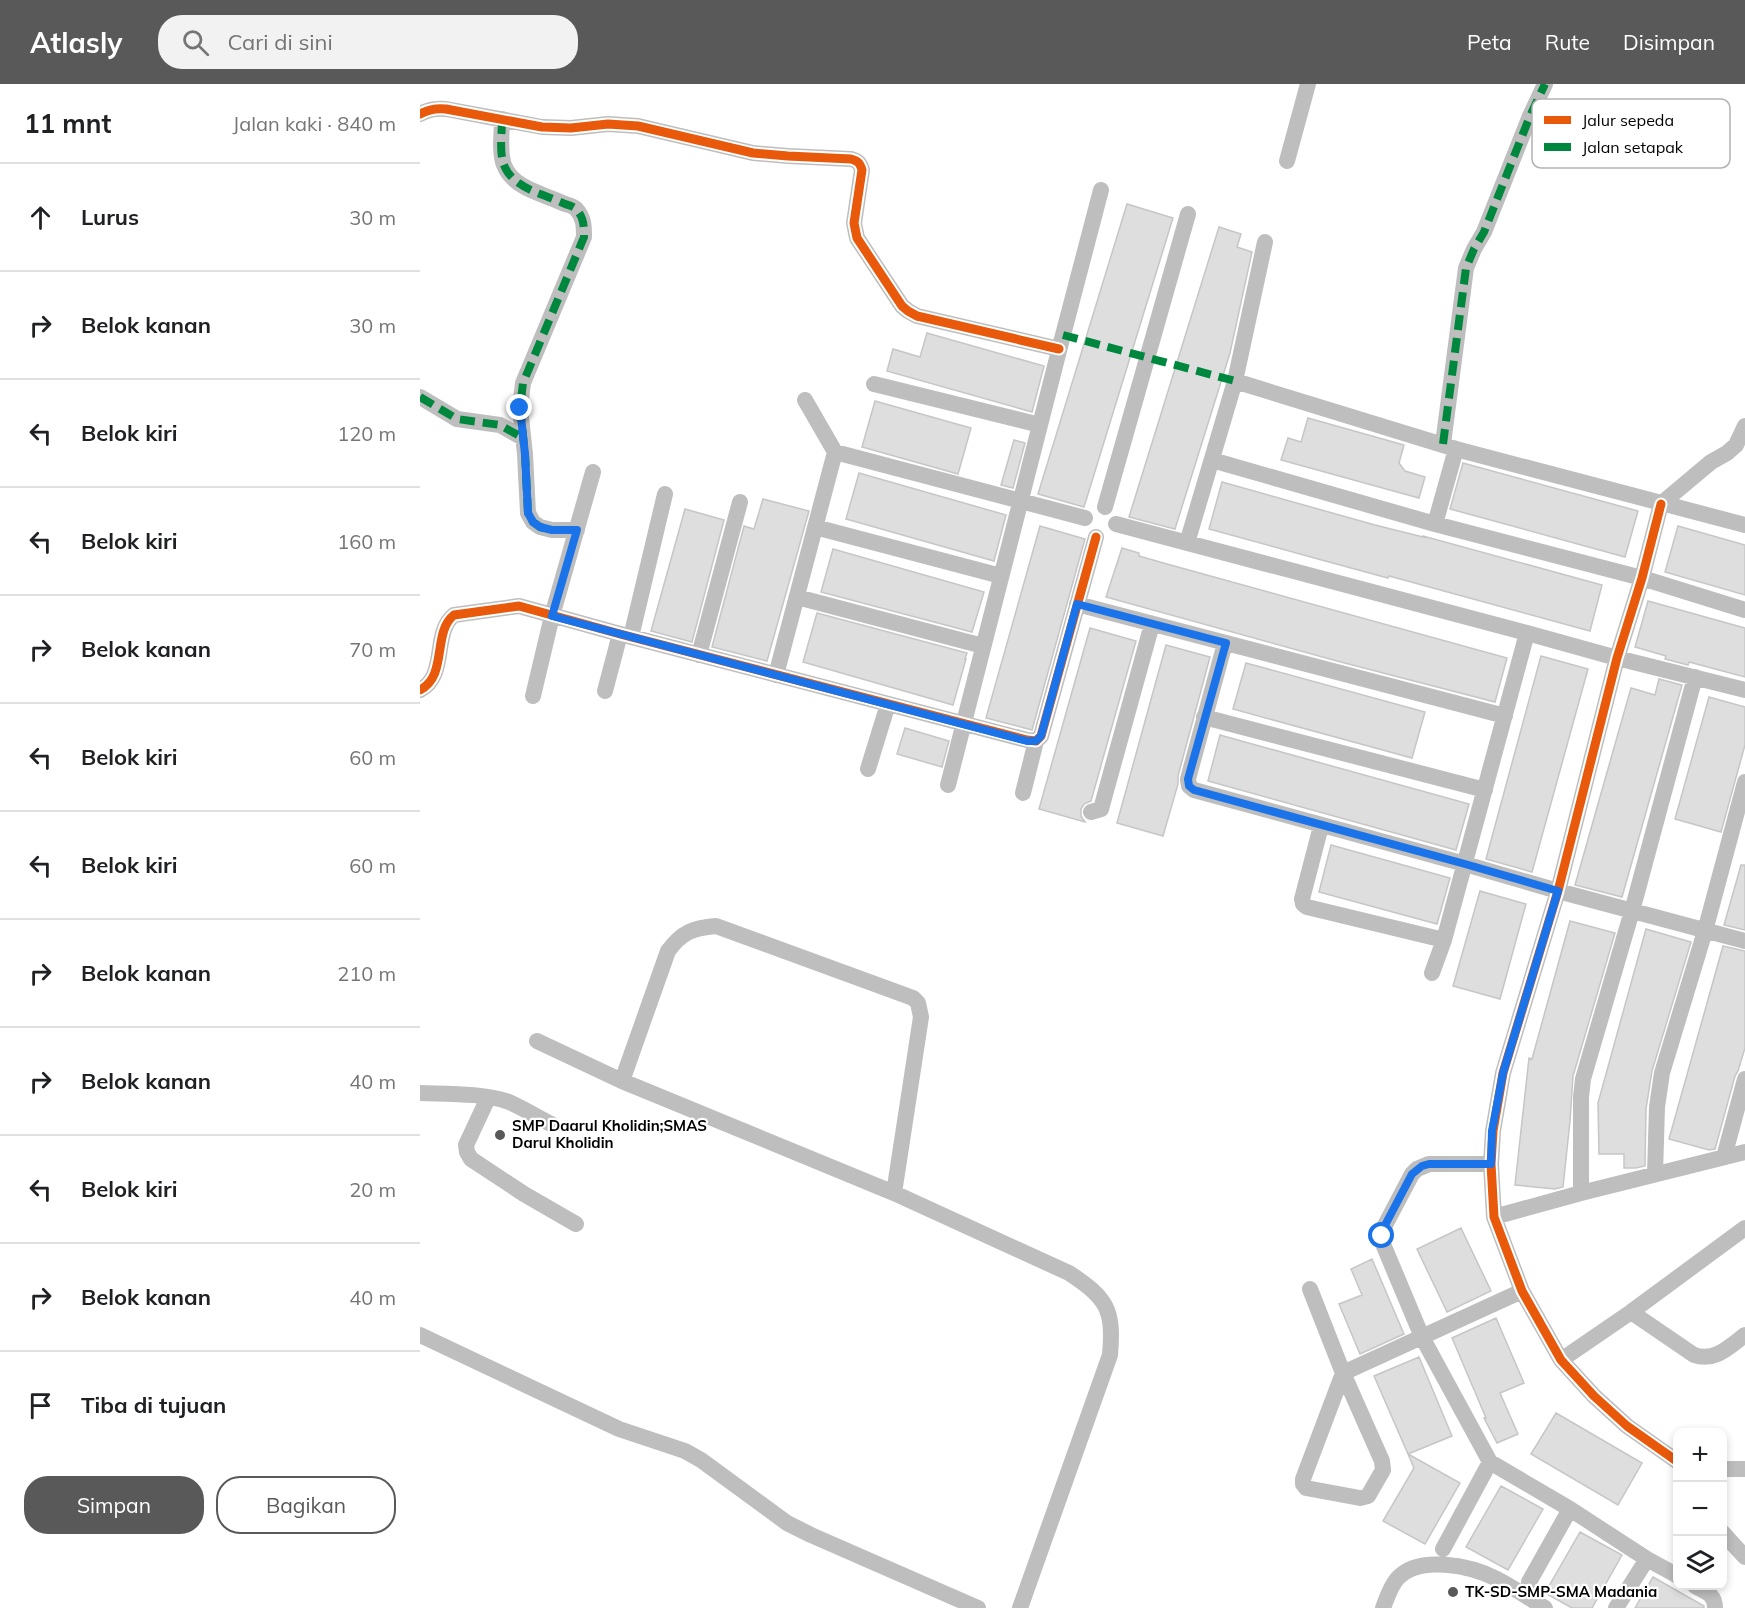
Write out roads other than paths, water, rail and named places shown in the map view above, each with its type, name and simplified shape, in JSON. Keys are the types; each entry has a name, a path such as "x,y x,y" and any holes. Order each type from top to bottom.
{"street":[{"path":"1287,161 1308,84"},
{"path":"1536,99 1545,84"},
{"path":"420,114 436,108 542,127 578,128 608,124 638,126 753,153 857,161 862,170 854,224 857,238 908,311 917,316 1059,349"},
{"path":"1435,524 1449,446 1466,268 1484,232 1532,111"},
{"path":"502,119 504,166 515,180 577,209 583,221 584,237 523,383 520,408 528,513 533,522 540,527 552,530 577,530"},
{"path":"948,785 1101,190"},
{"path":"1105,507 1188,214"},
{"path":"1187,543 1235,381 1265,242"},
{"path":"1235,381 1449,446 1745,525"},
{"path":"874,384 1040,425"},
{"path":"420,397 457,419 500,425 523,438"},
{"path":"776,675 835,452 805,400"},
{"path":"1673,1459 1627,1426 1594,1396 1561,1360 1522,1291 1494,1217 1492,1131 1503,1073 1558,891 1617,658 1642,578 1661,504 1711,462 1736,445 1745,426"},
{"path":"835,452 1085,518"},
{"path":"1212,460 1435,524 1642,578 1745,610"},
{"path":"533,696 552,616 593,472"},
{"path":"605,692 625,635 665,494"},
{"path":"699,655 740,502"},
{"path":"1105,507 1114,514 1116,524 1109,535 1096,537 1087,530 1085,518 1093,508 1105,507"},
{"path":"1116,524 1745,690"},
{"path":"815,527 1001,576"},
{"path":"1023,794 1036,741 1041,736 1096,537"},
{"path":"797,597 983,646"},
{"path":"1077,604 1505,716"},
{"path":"420,690 432,678 448,619 454,615 519,606 1027,741 1036,741"},
{"path":"1091,812 1101,809 1152,624"},
{"path":"1432,973 1444,940 1527,633"},
{"path":"1226,643 1188,779 1189,786 1194,790 1745,941"},
{"path":"1581,1193 1583,1079 1632,911 1695,677"},
{"path":"868,769 888,704"},
{"path":"1204,717 1485,790"},
{"path":"1656,1174 1658,1090 1705,931 1745,782"},
{"path":"1321,826 1302,899 1303,904 1307,907 1444,940"},
{"path":"622,1082 668,951 677,940 701,927 716,926 913,998 918,1003 921,1017 894,1193"},
{"path":"537,1041 622,1082 894,1193 1069,1273 1092,1288 1108,1310 1112,1329 1110,1354 1020,1608"},
{"path":"1725,1157 1745,1079"},
{"path":"420,1094 453,1094 510,1103 551,1124"},
{"path":"488,1098 466,1145 471,1159 524,1194 576,1224"},
{"path":"1494,1217 1745,1152"},
{"path":"1491,1164 1429,1164 1417,1169 1412,1174 1383,1229 1383,1244 1422,1337 1490,1462 1673,1574"},
{"path":"1561,1360 1745,1228"},
{"path":"1310,1289 1343,1373 1382,1461 1383,1470 1368,1496 1360,1498 1306,1488 1303,1484 1343,1373 1522,1291"},
{"path":"1630,1312 1694,1355 1701,1357 1721,1353 1745,1335"},
{"path":"420,1335 619,1429 685,1451 701,1460 787,1523 978,1608"},
{"path":"1443,1550 1490,1462"},
{"path":"1727,1468 1745,1469"},
{"path":"1529,1582 1570,1509"},
{"path":"1726,1536 1745,1557"},
{"path":"1616,1608 1647,1559"},
{"path":"1383,1608 1396,1579 1407,1570 1435,1564 1481,1572 1496,1578 1545,1608"},
{"path":"1703,1590 1712,1595 1715,1608"}],"place":[{"name":"SMP Daarul Kholidin;SMAS Darul Kholidin","path":"500,1135"},
{"name":"TK-SD-SMP-SMA Madania","path":"1453,1592"}]}
